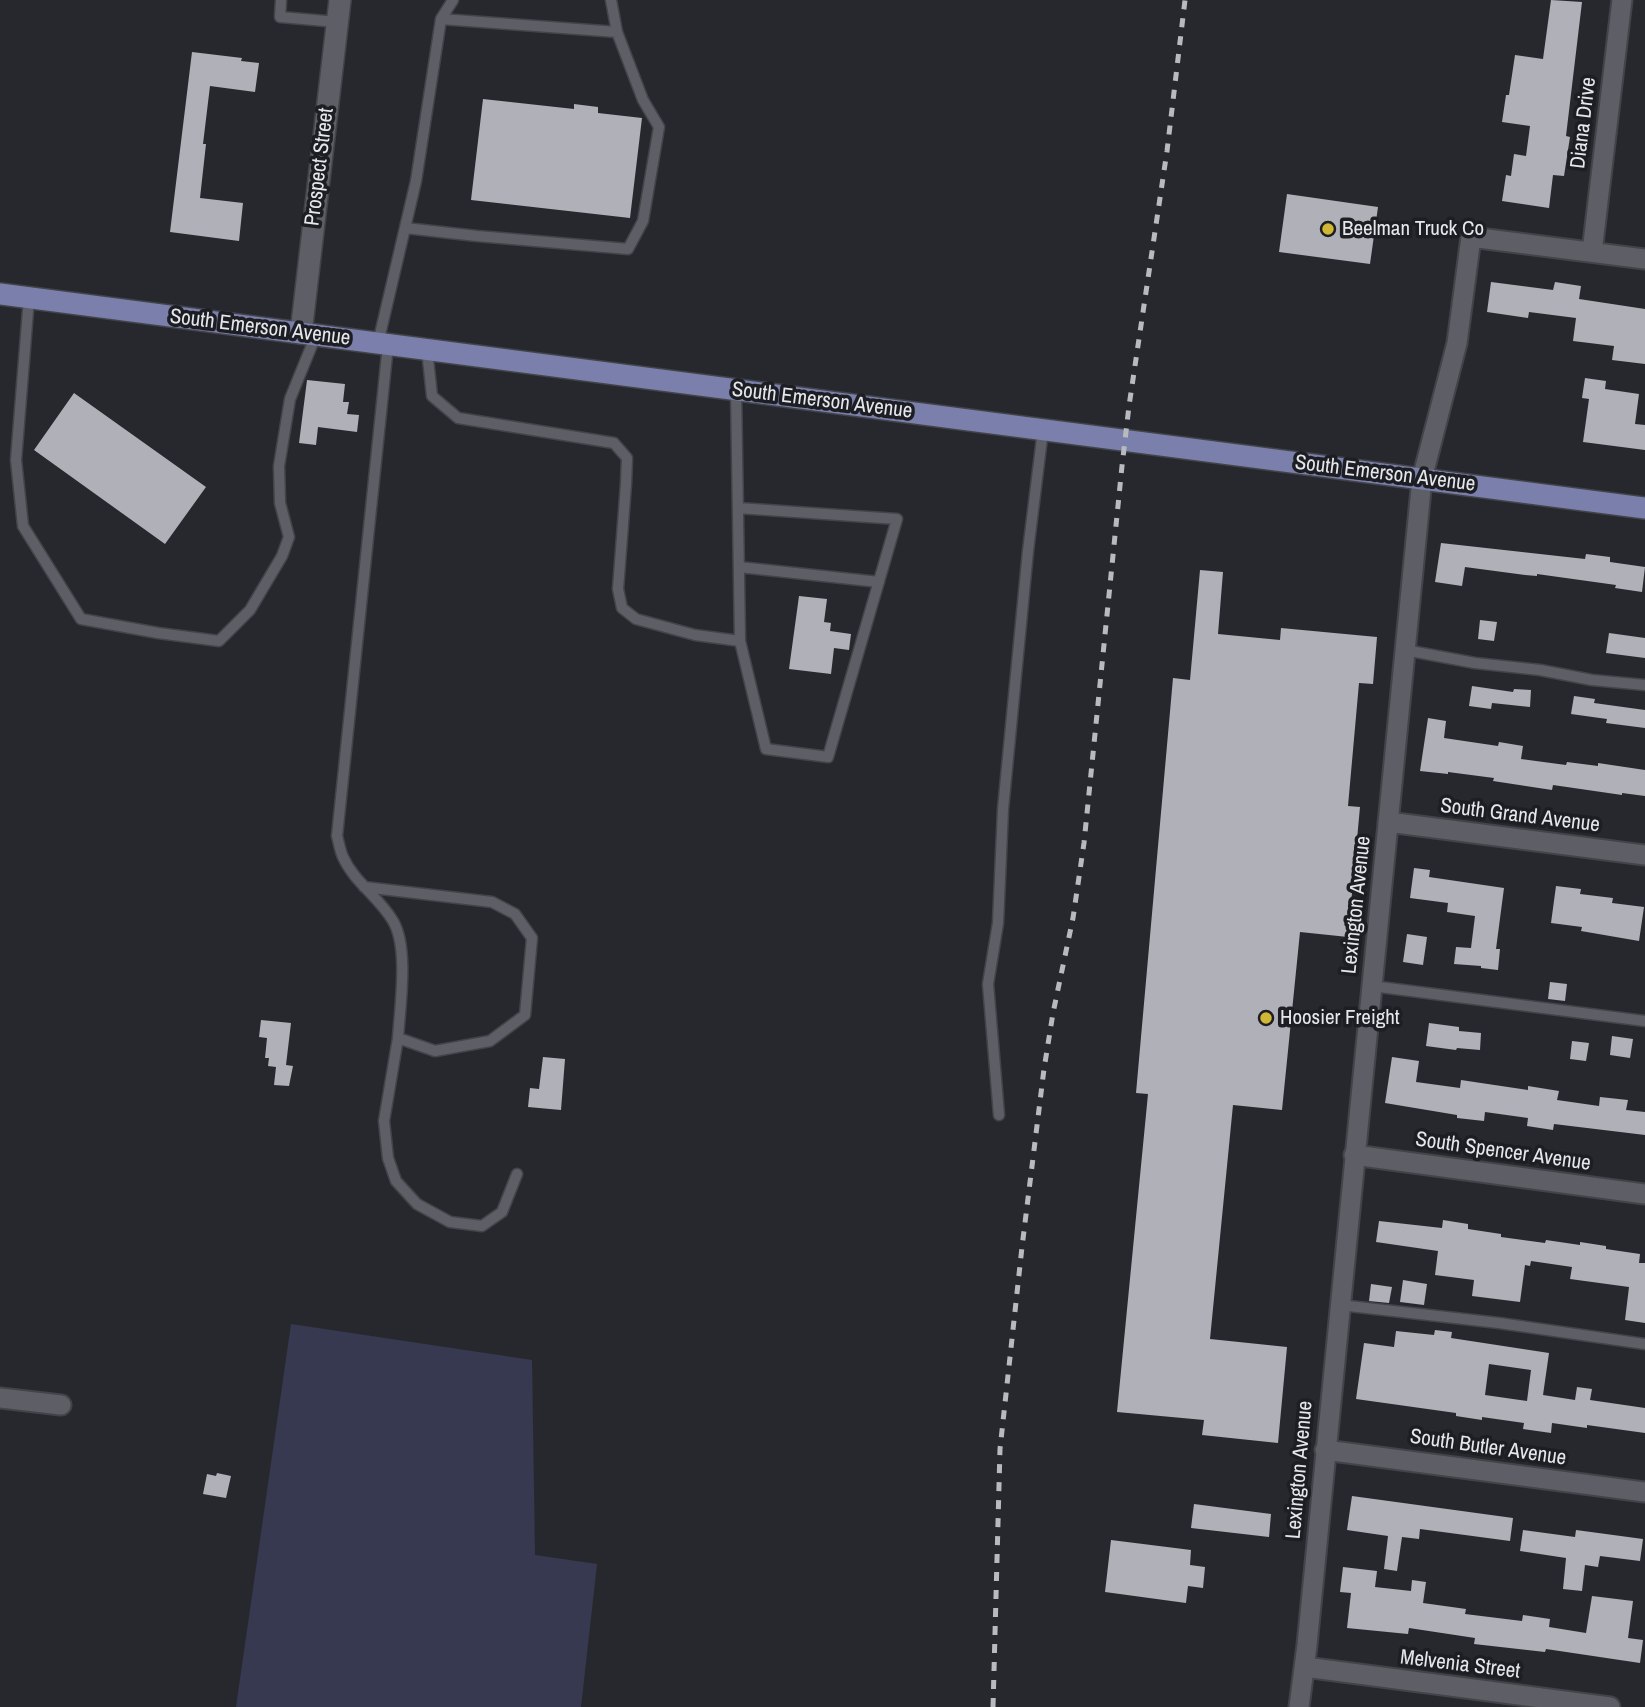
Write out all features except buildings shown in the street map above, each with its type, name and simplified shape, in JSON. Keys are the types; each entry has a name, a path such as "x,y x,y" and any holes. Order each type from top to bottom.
{"main road":[{"name":"Prospect Street","path":"308,334 340,0"},
{"name":"South Emerson Avenue","path":"0,294 1645,508"}],"street":[{"name":"Diana Drive","path":"1592,252 1622,0"},
{"name":"Lexington Avenue","path":"1299,1707 1422,479 1457,343 1471,237 1592,252"},
{"path":"1592,252 1645,259"},
{"name":"South Grand Avenue","path":"1388,821 1645,855"},
{"name":"South Spencer Avenue","path":"1354,1155 1645,1194"},
{"path":"0,1398 61,1405"},
{"name":"South Butler Avenue","path":"1325,1450 1645,1492"},
{"name":"Melvenia Street","path":"1305,1667 1610,1707"}],"lane":[{"path":"281,0 280,17 337,22"},
{"path":"453,0 441,19 416,181 383,344 337,836 342,856 355,877 393,920 401,939 398,1038 384,1121 388,1158 396,1181 417,1205 450,1222 482,1226 502,1212 517,1174"},
{"path":"405,228 628,249 643,221 659,127 643,100 617,32 611,0"},
{"path":"441,19 617,32"},
{"path":"29,298 16,460 23,526 81,619 219,641 250,610 282,556 289,537 280,503 279,466 290,399 308,334"},
{"path":"427,350 432,396 458,418 614,443 627,457 618,589 622,608 636,619 695,635 740,641"},
{"path":"736,390 740,641 766,749 828,757 897,519 738,508"},
{"path":"999,1115 988,984 998,923 1003,809 1028,551 1043,430"},
{"path":"738,566 878,582"},
{"path":"1405,650 1592,680 1645,684"},
{"path":"364,887 492,902 515,914 532,939 525,1015 490,1041 435,1051 398,1038"},
{"path":"1372,986 1645,1021"},
{"path":"1339,1305 1499,1323 1645,1344"}],"shaded area":[{"path":"291,1324 532,1360 535,1555 597,1564 581,1707 236,1707"}],"railway":[{"path":"993,1707 1000,1449 1022,1247 1044,1069 1073,918 1084,843 1129,406 1167,151 1185,0"}],"place":[{"name":"Beelman Truck Co","path":"1328,229"},
{"name":"Hoosier Freight","path":"1266,1018"}]}
